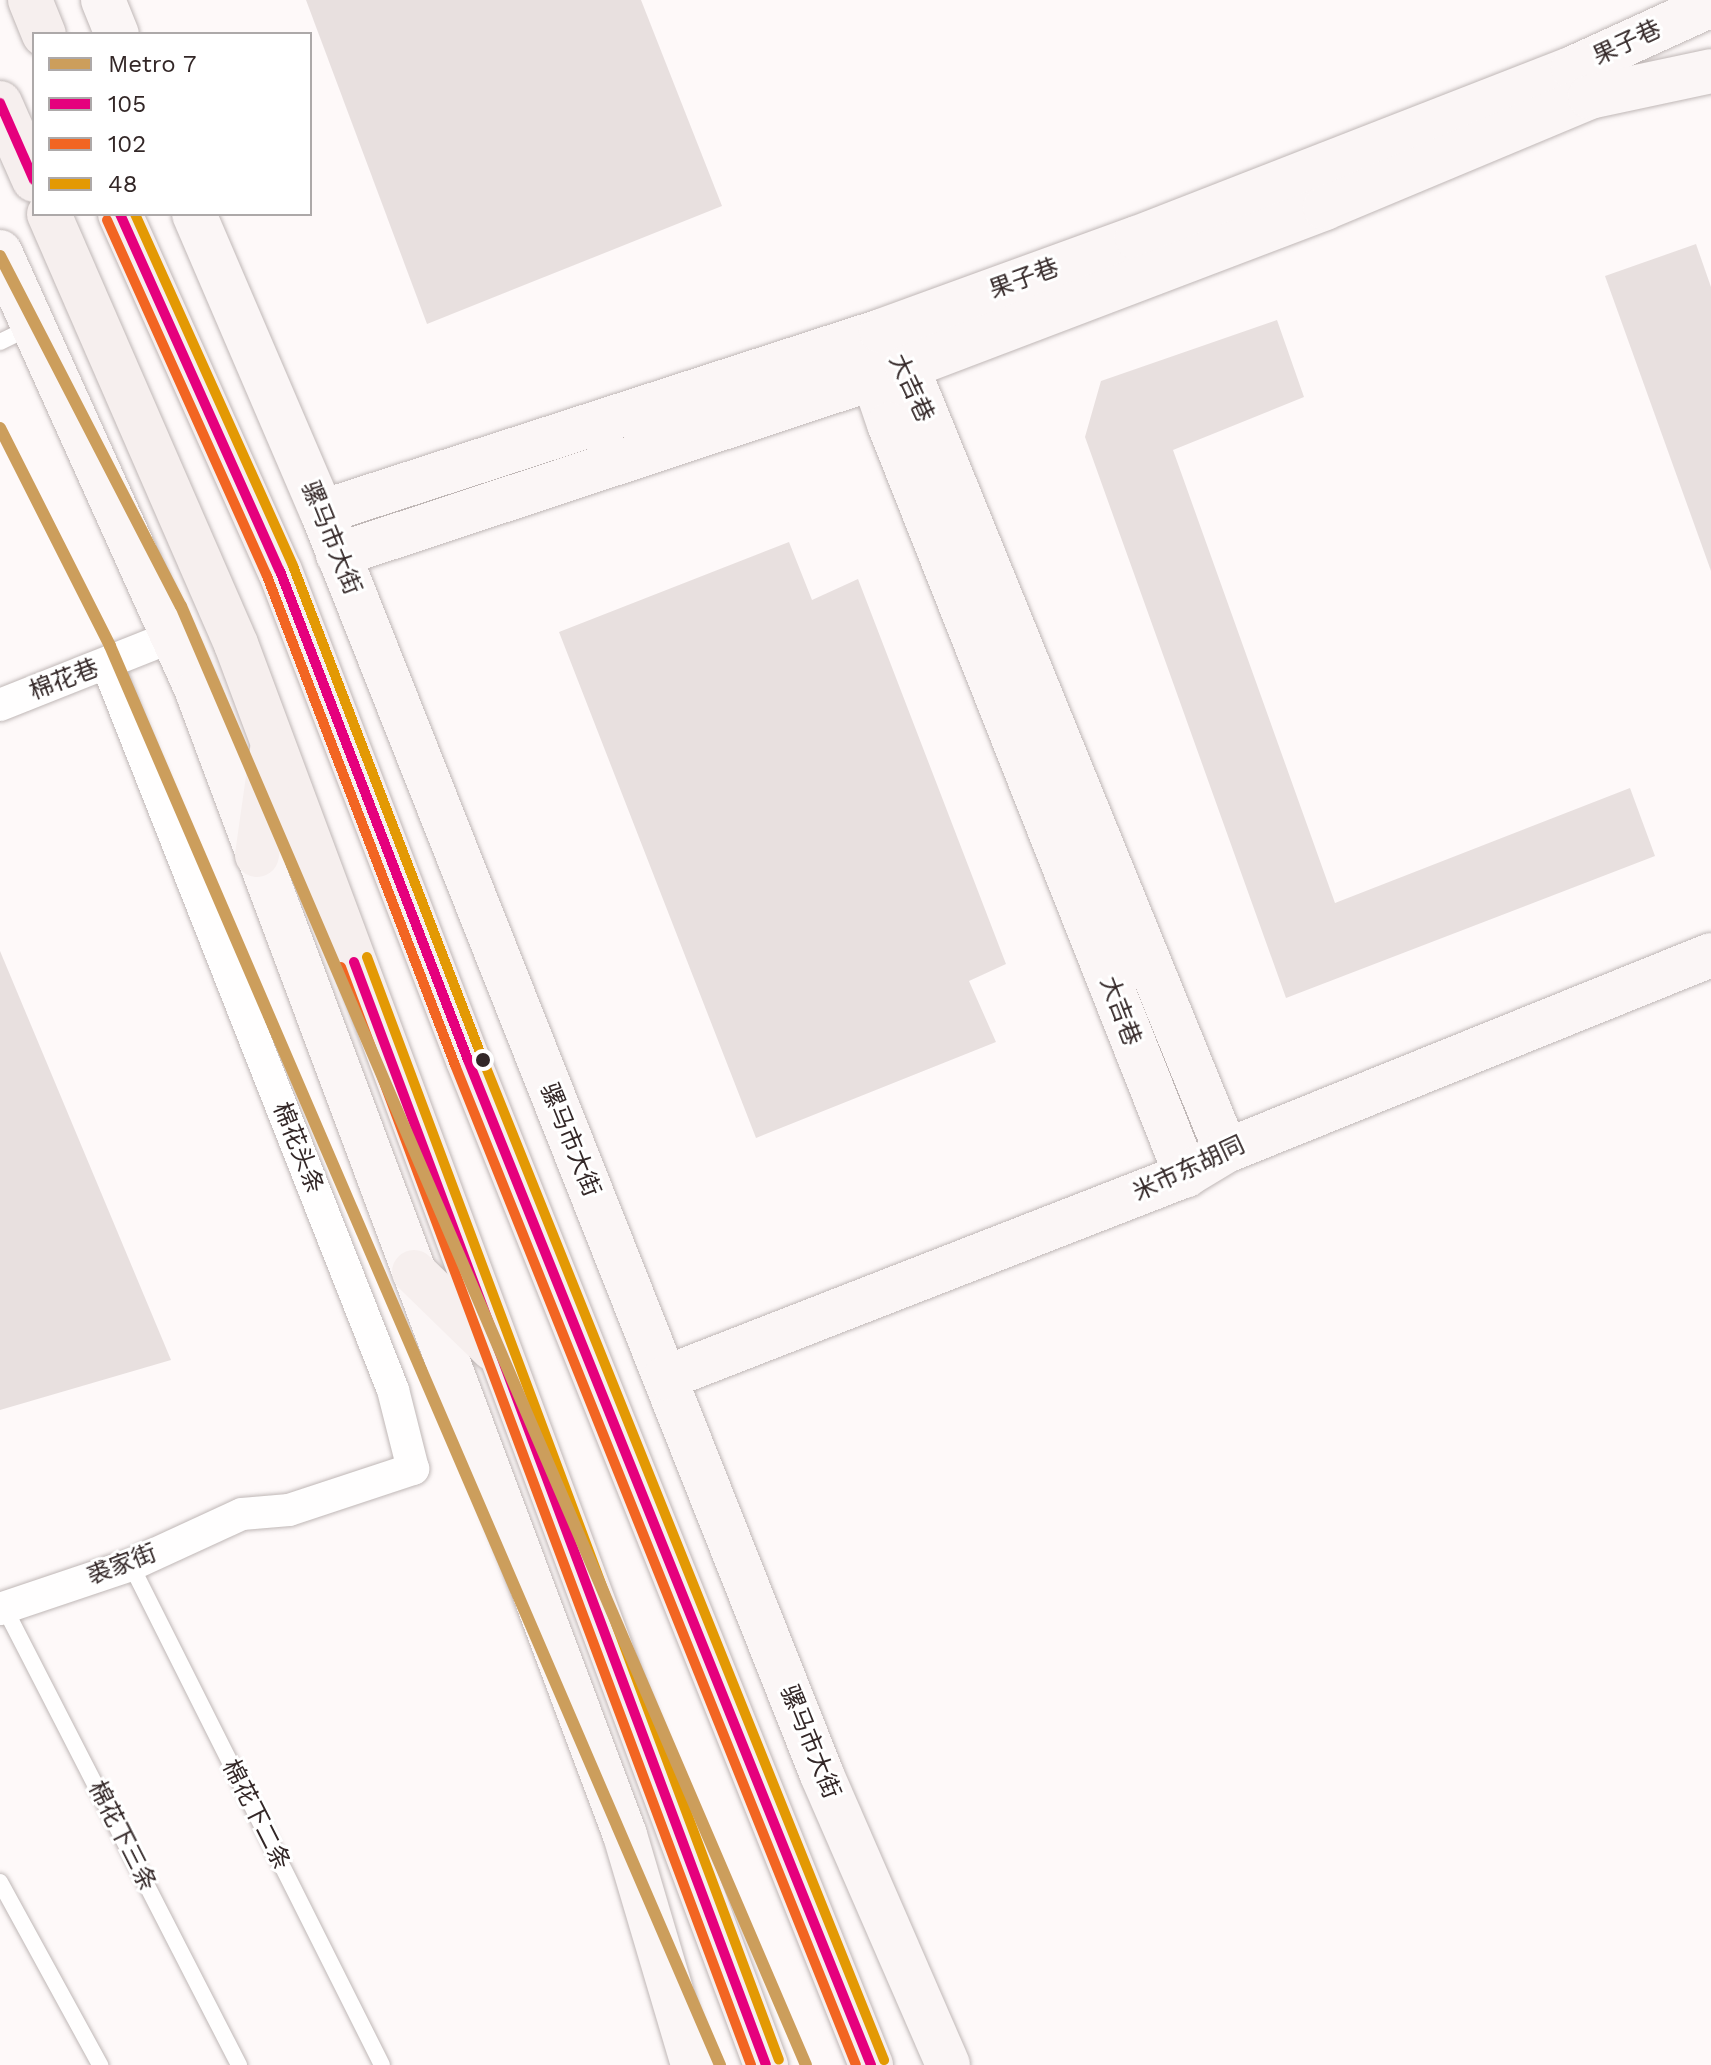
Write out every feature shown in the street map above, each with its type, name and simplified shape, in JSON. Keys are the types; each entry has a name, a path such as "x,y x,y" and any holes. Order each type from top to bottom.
{"main road":[{"path":"30,0 43,32"},
{"path":"0,103 32,175"},
{"path":"50,216 236,644 766,2065"},
{"path":"121,216 280,571 451,1018 871,2065"},
{"path":"257,855 273,744"},
{"path":"414,1272 503,1359"}],"street":[{"path":"103,0 116,32"},
{"name":"果子巷","path":"322,512 881,331 1137,238 1573,68 1711,5"},
{"name":"果子巷","path":"338,555 890,372 1325,208 1590,97 1711,71"},
{"name":"骡马市大街","path":"195,216 322,512 822,1775 948,2065"},
{"path":"0,252 17,334 171,637 257,855 625,1835 693,2065"},
{"name":"大吉巷","path":"881,331 890,372 1186,1175"},
{"name":"大吉巷","path":"890,372 1226,1151"},
{"name":"棉花巷","path":"0,705 171,637"},
{"name":"棉花头条","path":"107,664 393,1390 413,1469 289,1510 242,1514"},
{"name":"米市东胡同","path":"665,1378 1186,1175 1226,1151 1711,955"},
{"name":"裘家街","path":"2,1608 131,1565 242,1514"}],"lane":[{"name":"棉花下二条","path":"131,1565 382,2065"},
{"name":"棉花下三条","path":"2,1608 239,2065"},
{"path":"0,1882 100,2065"}],"building":[{"path":"306,0 641,0 722,206 427,324"},
{"path":"1696,244 1711,287 1711,571 1605,276"},
{"path":"1277,320 1304,397 1173,450 1335,903 1630,788 1655,856 1286,998 1085,437 1101,381"},
{"path":"789,542 812,600 858,579 1006,964 969,981 996,1042 756,1138 559,632"},
{"path":"0,951 171,1360 0,1410"}],"metro line":[{"name":"7","path":"0,256 181,606 806,2065"},
{"name":"7","path":"0,428 110,646 720,2065"}],"transit line":[{"name":"105","path":"0,103 32,175"},
{"name":"105","path":"121,216 280,571 468,1060 871,2065"},
{"name":"48","path":"136,216 293,566 481,1055 884,2060"},
{"name":"102","path":"107,220 267,576 455,1065 856,2065"},
{"name":"48","path":"367,957 779,2060"},
{"name":"105","path":"354,962 766,2065"},
{"name":"102","path":"341,967 751,2065"}]}
